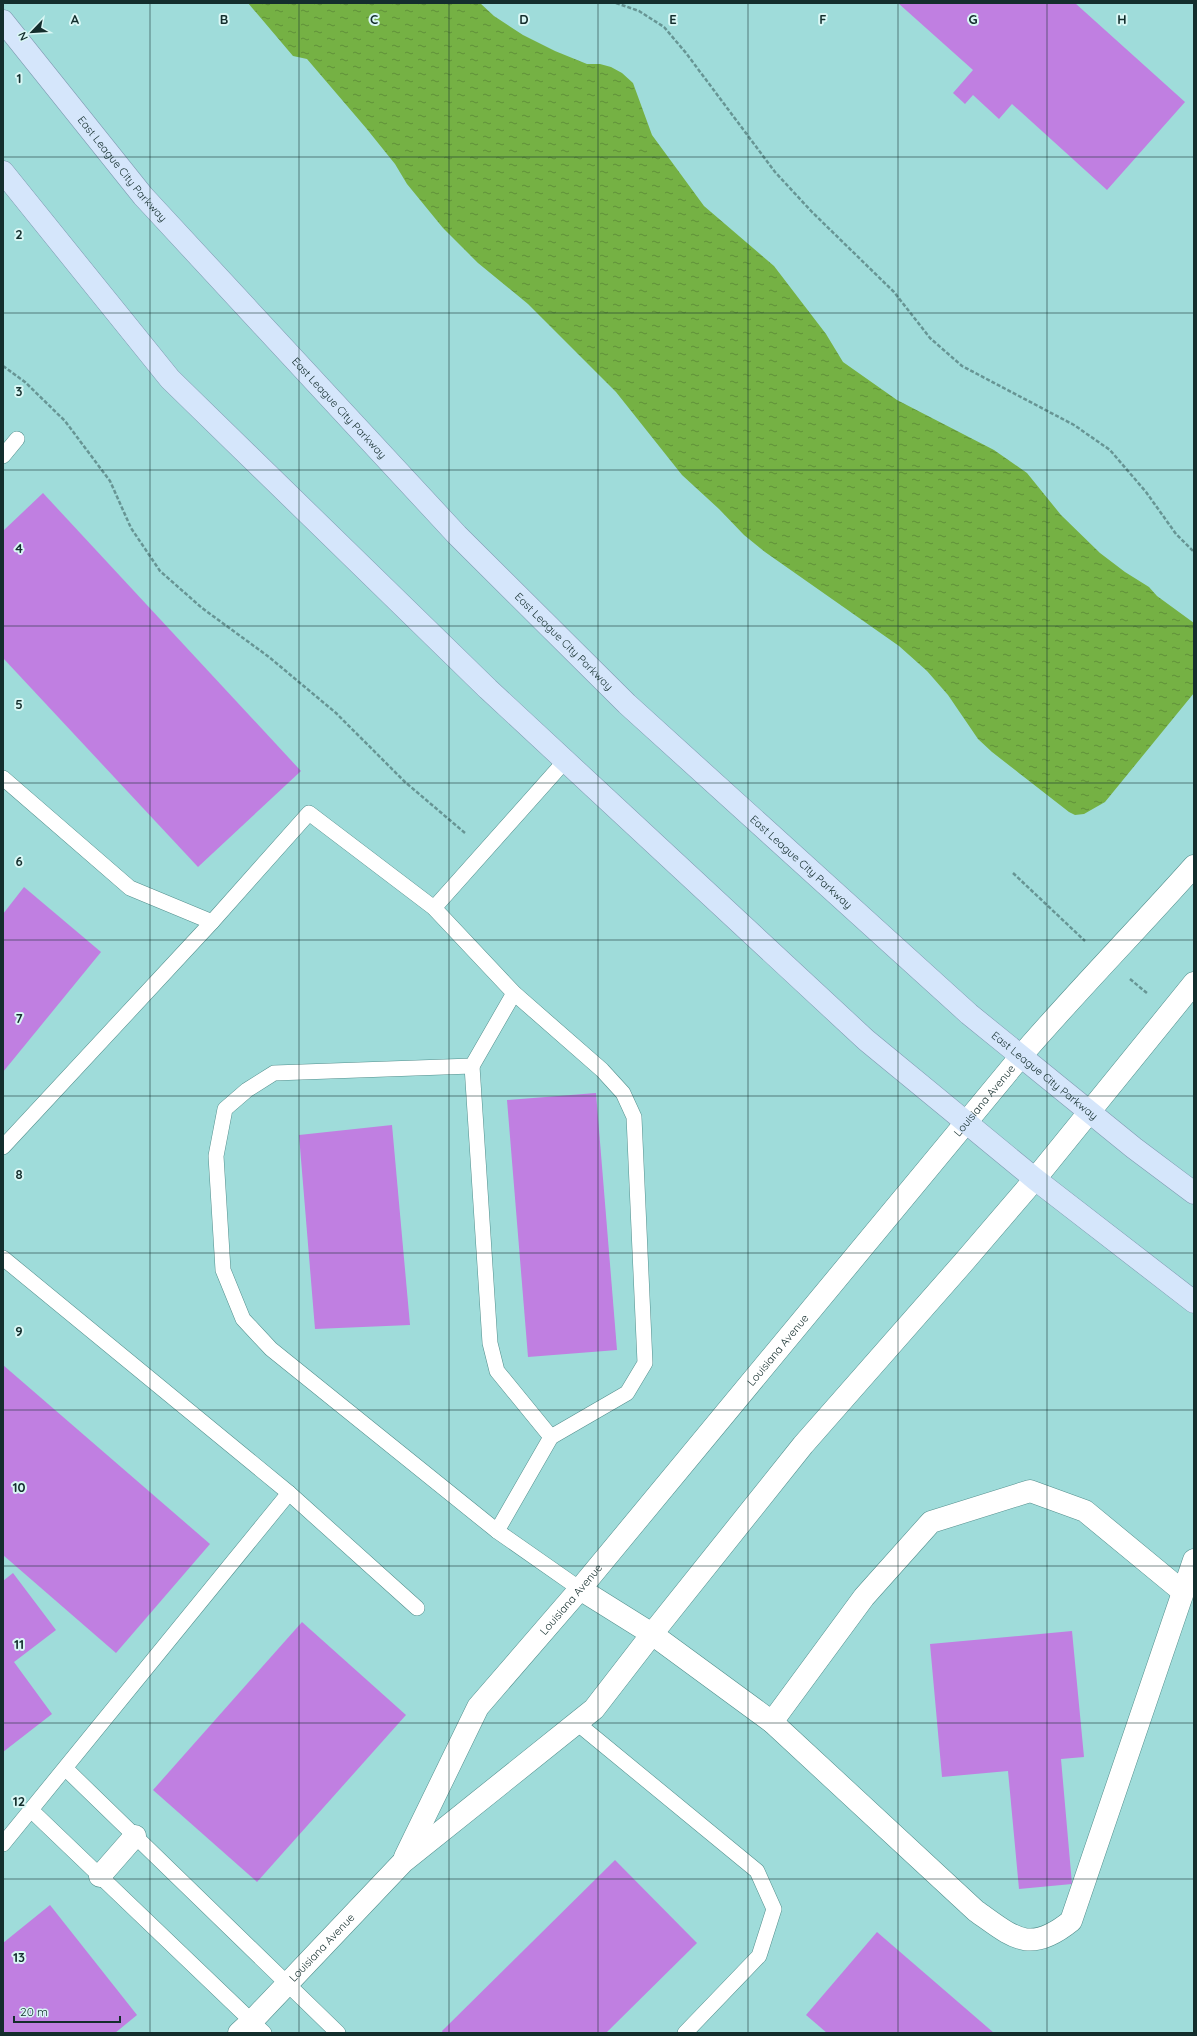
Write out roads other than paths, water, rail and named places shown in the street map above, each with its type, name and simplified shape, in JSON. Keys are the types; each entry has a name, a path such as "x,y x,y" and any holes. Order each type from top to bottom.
{"main road":[{"name":"East League City Parkway","path":"3,21 143,196 457,535 627,704 968,1014 1089,1110 1134,1148 1194,1193"},
{"path":"3,172 170,379 488,689 866,1040 1035,1179 1194,1302"}],"street":[{"name":"Louisiana Avenue","path":"403,1862 478,1707 580,1589 1021,1056 1068,1001 1108,961 1194,866"},
{"name":"Louisiana Avenue","path":"252,2029 288,1984 403,1862 594,1709 803,1444 963,1264 1035,1179 1089,1110 1194,983"},
{"path":"772,1722 864,1597 931,1522 1030,1491 1085,1511 1182,1591"},
{"path":"580,1589 652,1634 772,1722 976,1911 1012,1937 1035,1940 1058,1932 1071,1921 1182,1591 1194,1560"},
{"path":"100,1876 135,1836"}],"lane":[{"path":"3,456 17,439"},
{"path":"434,908 566,761"},
{"path":"3,778 130,888 212,922"},
{"path":"3,1147 212,922 309,813 434,908 514,993 602,1070 623,1092 634,1117 645,1363 627,1393 551,1437 497,1531"},
{"path":"514,993 472,1066 490,1343 497,1371 551,1437"},
{"path":"472,1066 274,1073 247,1090 225,1109 216,1156 224,1270 243,1318 271,1349 497,1531 580,1589"},
{"path":"3,1258 289,1493 417,1608"},
{"path":"3,1844 66,1769 289,1493"},
{"path":"577,1723 757,1871 774,1908 759,1956 692,2031"},
{"path":"66,1769 338,2033"},
{"path":"31,1810 100,1876 252,2029"}],"water":[{"path":"248,3 480,3 494,16 523,35 555,51 587,64 600,64 611,67 622,73 633,83 652,135 704,206 774,266 826,334 843,362 897,400 994,450 1027,473 1061,515 1100,553 1125,572 1149,587 1157,596 1194,623 1194,693 1105,802 1084,814 1075,815 1069,812 992,752 978,739 948,695 927,671 899,646 765,552 744,535 719,509 682,475 616,392 528,304 478,263 443,228 407,184 395,164 307,59 293,56"}]}
